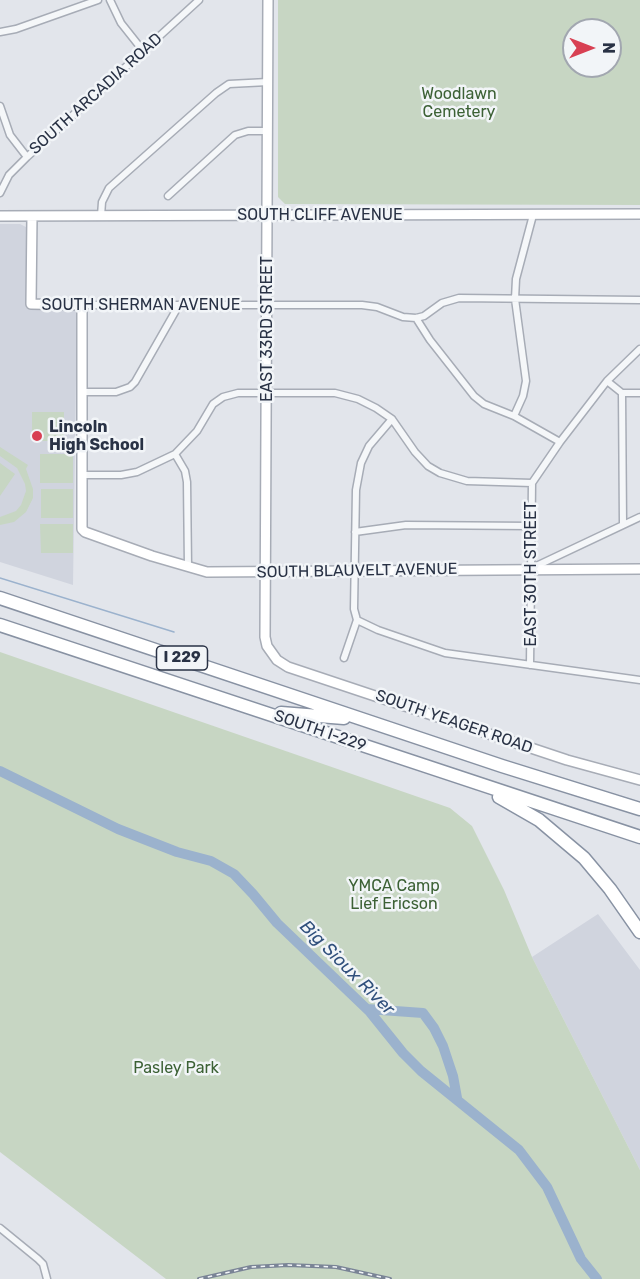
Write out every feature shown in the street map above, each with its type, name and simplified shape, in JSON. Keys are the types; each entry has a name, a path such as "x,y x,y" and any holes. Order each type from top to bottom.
{"highway":[{"name":"SOUTH I-229","path":"0,598 502,766 640,808"},
{"name":"SOUTH I-229","path":"0,625 640,837"},
{"path":"264,712 363,720"},
{"path":"428,767 510,802 555,832 598,874 640,932"}],"street":[{"path":"0,32 16,29 98,0"},
{"path":"110,0 121,23 144,52"},
{"name":"SOUTH ARCADIA ROAD","path":"0,193 9,175 27,157 199,0"},
{"name":"EAST 33RD STREET","path":"268,0 265,638 273,656"},
{"path":"101,216 102,202 108,188 216,93 229,84 268,82"},
{"path":"0,106 10,135 27,157"},
{"path":"168,196 235,135 248,131 268,131"},
{"name":"SOUTH CLIFF AVENUE","path":"0,216 640,214"},
{"path":"514,416 523,396 526,381 515,299 518,265 533,215"},
{"name":"SOUTH SHERMAN AVENUE","path":"32,216 31,304 362,305 377,307 403,317 416,318"},
{"path":"560,442 514,416 490,407 474,396 430,340 416,318 424,316 442,303 459,298 640,300"},
{"path":"82,305 81,475 121,475 137,472 175,454 197,431 213,404 224,397 238,393 335,393 358,399 376,408 392,420 415,452 428,466 440,473 467,481 532,483 607,381 640,349"},
{"path":"82,392 116,392 130,387 179,305"},
{"path":"607,381 622,393 640,393"},
{"path":"622,393 622,524"},
{"path":"344,658 357,621 354,609 356,490 361,463 369,446 392,420"},
{"path":"175,454 185,471 187,482 188,567"},
{"name":"SOUTH BLAUVELT AVENUE","path":"81,475 82,529 89,534 207,572 640,569"},
{"name":"EAST 30TH STREET","path":"530,665 532,483"},
{"path":"532,568 640,517"},
{"path":"355,532 406,525 532,526"},
{"path":"357,621 446,652 640,680"},
{"name":"SOUTH YEAGER ROAD","path":"273,656 288,667 567,760 640,780"},
{"path":"0,1228 43,1264 47,1279"}],"shaded area":[{"name":"Lincoln High School","path":"0,224 20,224 26,227 26,308 77,309 73,585 0,562"},
{"path":"598,914 640,970 640,1170 532,957"}],"green space":[{"name":"Woodlawn Cemetery","path":"278,0 640,0 640,205 285,204 278,197"},
{"path":"32,412 64,412 64,441 32,441"},
{"path":"0,447 28,465 26,469 33,489 33,498 26,512 14,522 0,525 0,517 16,511 26,491 17,468 0,456"},
{"path":"40,454 73,454 73,483 40,483"},
{"path":"0,463 15,474 0,496"},
{"path":"41,489 73,489 73,518 41,518"},
{"path":"40,524 73,524 73,553 41,553"},
{"path":"0,652 450,808 472,826 504,890 532,957 640,1170 640,1279 166,1279 0,1152"}],"waterway":[{"path":"0,578 174,632"},
{"name":"Big Sioux River","path":"0,771 118,829 177,852 211,861 234,874 277,923 370,1012 403,1053 421,1071 519,1150 547,1187 581,1259 597,1279"},
{"path":"367,1009 423,1013 443,1046 453,1076 457,1098"}],"railway":[{"path":"199,1279 251,1267 288,1265 336,1267 390,1279"}],"place":[{"name":"Lincoln High School","path":"37,436"}],"park label":[{"name":"YMCA Camp Lief Ericson","path":"394,895"},
{"name":"Pasley Park","path":"176,1068"}]}
